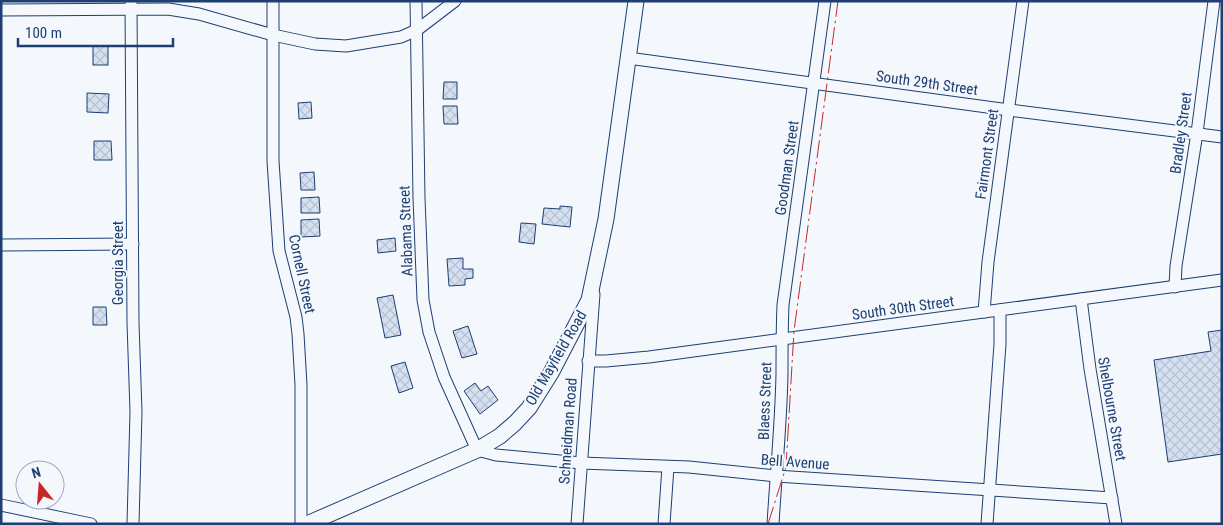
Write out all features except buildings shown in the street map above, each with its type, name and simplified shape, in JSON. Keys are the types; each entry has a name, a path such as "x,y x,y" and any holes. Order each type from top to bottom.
{"main road":[{"name":"Old Mayfield Road","path":"307,524 477,450 500,436 529,408 551,373 580,319 589,300 594,281 606,219 636,1"}],"street":[{"name":"Cornell Street","path":"273,1 273,162 276,180 277,234 282,268 296,317 298,334 301,385 301,524"},
{"name":"Alabama Street","path":"416,1 423,300 429,332 444,377 477,450"},
{"path":"1,10 131,5 198,14 273,35 315,44 346,46 393,39 417,30 455,1"},
{"name":"Goodman Street","path":"781,340 783,305 825,1"},
{"name":"Fairmont Street","path":"984,312 988,262 1023,1"},
{"name":"Bradley Street","path":"1175,287 1214,1"},
{"name":"Georgia Street","path":"131,5 136,412 133,524"},
{"name":"South 29th Street","path":"628,58 1222,137"},
{"path":"1,245 133,244"},
{"name":"South 30th Street","path":"588,361 649,357 1222,280"},
{"name":"Schneidman Road","path":"577,524 594,281"},
{"name":"Shelbourne Street","path":"1081,299 1090,369 1116,524"},
{"path":"986,524 1000,344 1000,310"},
{"name":"Blaess Street","path":"772,524 782,374 781,340"},
{"name":"Bell Avenue","path":"477,450 496,454 581,463 668,466 776,476 1112,498"},
{"path":"664,524 668,466"},
{"path":"1,506 91,524"}],"power":[{"path":"768,524 786,467 794,331 838,1"}]}
